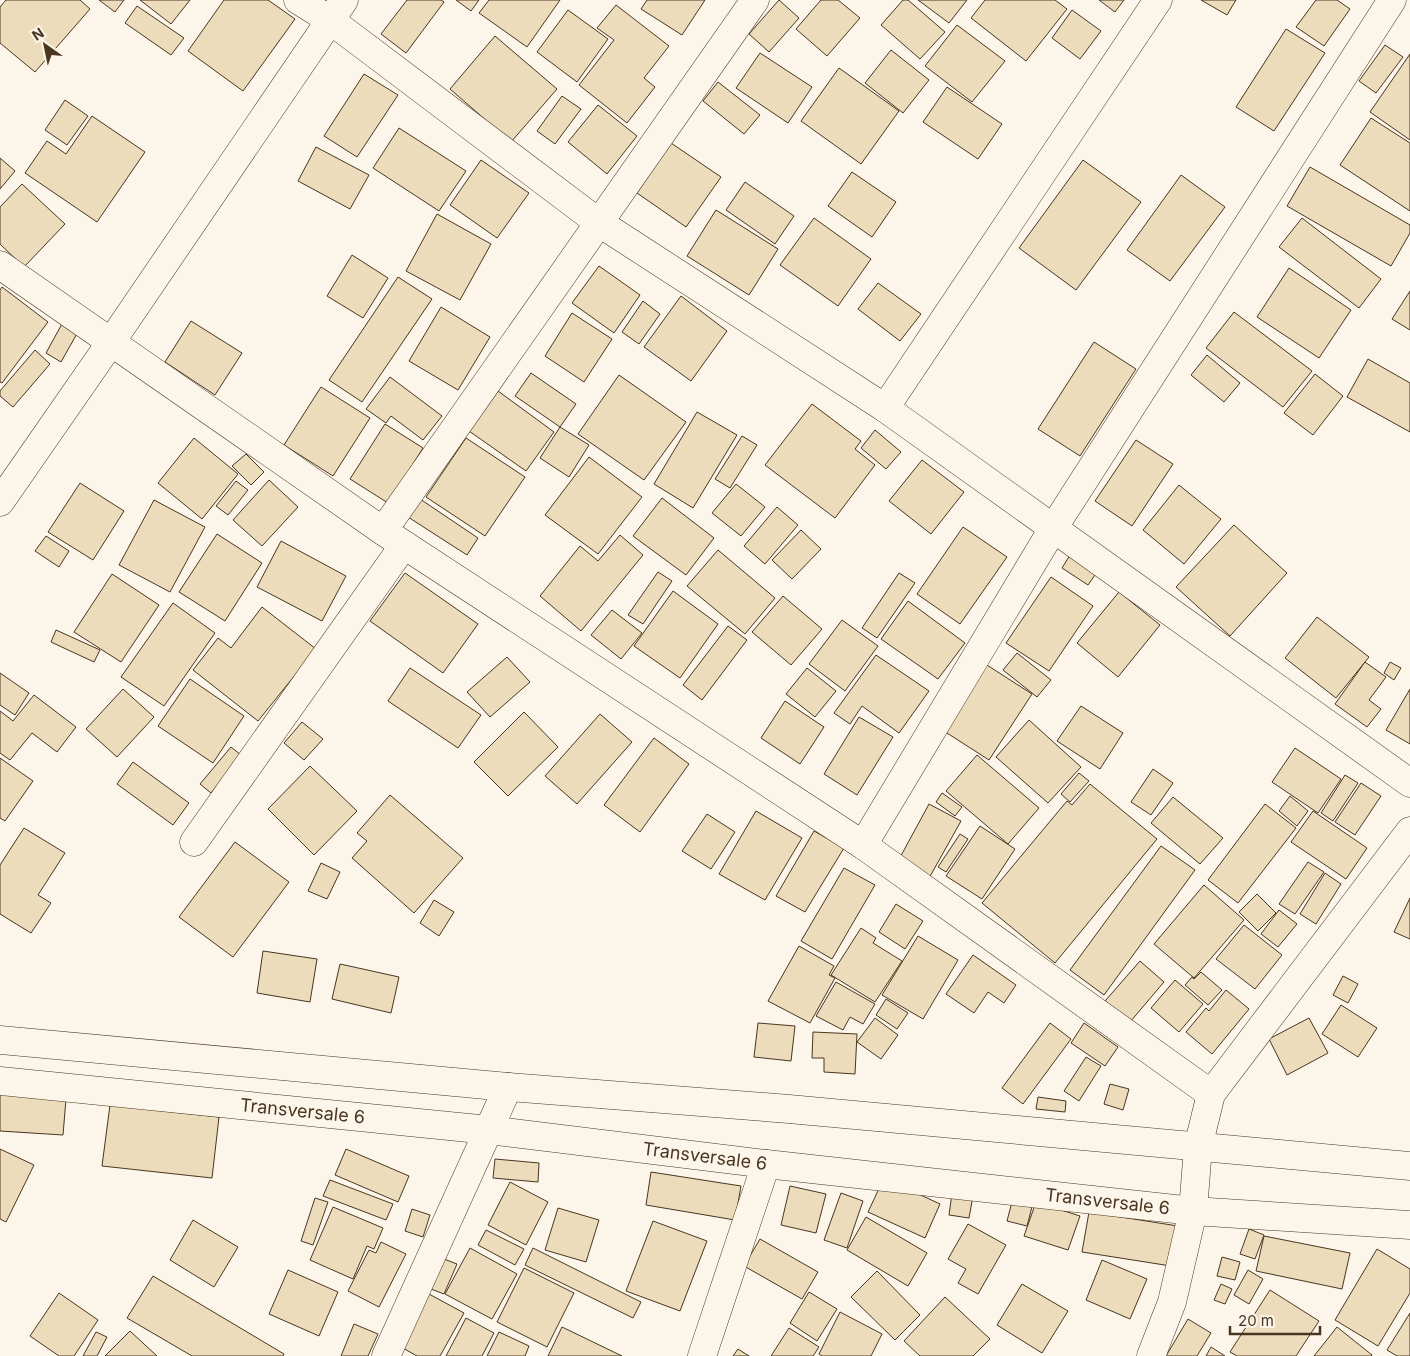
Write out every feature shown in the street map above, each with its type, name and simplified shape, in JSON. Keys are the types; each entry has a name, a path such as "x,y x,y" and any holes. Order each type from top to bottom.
{"street":[{"path":"298,0 337,10 598,222 885,408 1410,783"},
{"path":"194,842 394,538 598,222 754,0"},
{"path":"885,408 1158,0"},
{"path":"863,845 1054,527 1392,0"},
{"path":"0,502 337,10"},
{"path":"0,265 394,538 863,845 1211,1094"},
{"path":"1151,1356 1172,1302 1193,1211 1198,1146 1211,1094 1410,831"},
{"path":"0,1040 508,1087 789,1109 1410,1166"},
{"name":"Transversale 6","path":"0,1081 489,1130 766,1164 1193,1211 1410,1225"},
{"path":"386,1356 508,1087"},
{"path":"702,1356 766,1164"}],"building":[{"path":"6,0 80,0 90,9 35,72 0,43 0,7"},
{"path":"99,0 124,0 115,12"},
{"path":"140,0 190,0 171,24"},
{"path":"224,0 268,0 295,19 243,91 188,51"},
{"path":"407,0 441,0 444,2 406,53 381,34"},
{"path":"456,0 479,0 471,11"},
{"path":"489,0 560,0 527,47 479,13"},
{"path":"647,0 705,0 682,35 641,9"},
{"path":"779,0 799,18 769,52 749,34"},
{"path":"821,0 838,0 860,18 827,56 796,29"},
{"path":"903,0 908,0 945,32 920,59 881,25"},
{"path":"918,0 967,0 949,23"},
{"path":"985,0 1055,0 1067,9 1026,61 971,18"},
{"path":"1099,0 1124,0 1115,12"},
{"path":"1201,0 1236,0 1227,15"},
{"path":"1316,0 1337,0 1350,9 1324,46 1296,27"},
{"path":"616,5 669,46 644,78 655,87 627,123 579,85 614,40 597,28"},
{"path":"137,6 184,38 171,55 125,23"},
{"path":"568,10 608,39 577,82 537,52"},
{"path":"1072,10 1101,31 1080,59 1052,38"},
{"path":"957,25 1005,61 972,102 925,66"},
{"path":"1286,29 1325,53 1274,131 1236,107"},
{"path":"495,36 557,89 511,142 450,89"},
{"path":"1385,45 1403,57 1376,93 1359,81"},
{"path":"891,50 929,80 903,113 865,83"},
{"path":"760,53 812,87 788,123 736,88"},
{"path":"1410,54 1410,140 1370,112"},
{"path":"839,68 899,111 861,164 801,121"},
{"path":"364,74 398,95 357,157 324,136"},
{"path":"718,82 760,115 744,134 703,101"},
{"path":"947,87 1002,124 978,159 923,122"},
{"path":"562,96 581,109 555,144 537,131"},
{"path":"65,100 88,116 67,145 45,130"},
{"path":"598,105 637,136 607,174 568,142"},
{"path":"92,116 145,152 97,222 25,173 47,141 66,154"},
{"path":"1371,118 1410,143 1410,211 1340,165"},
{"path":"399,128 466,171 439,211 373,168"},
{"path":"671,143 721,177 686,227 637,193"},
{"path":"316,147 369,175 350,209 298,181"},
{"path":"0,158 15,171 0,189"},
{"path":"481,160 529,193 497,238 450,205"},
{"path":"1083,160 1141,202 1076,290 1019,248"},
{"path":"1310,167 1410,225 1410,233 1391,266 1287,206"},
{"path":"852,172 896,202 872,237 828,206"},
{"path":"1181,175 1225,207 1170,281 1127,250"},
{"path":"745,182 794,216 775,244 726,210"},
{"path":"22,184 65,224 24,267 0,244 0,207"},
{"path":"716,210 778,249 749,295 687,256"},
{"path":"437,214 491,244 460,300 406,271"},
{"path":"814,218 871,259 838,306 780,265"},
{"path":"1302,218 1381,279 1359,308 1279,247"},
{"path":"352,255 388,278 363,318 327,296"},
{"path":"599,266 640,295 614,333 572,303"},
{"path":"1289,268 1351,310 1319,358 1257,317"},
{"path":"398,277 432,299 362,402 329,380"},
{"path":"878,283 921,314 900,341 858,309"},
{"path":"2,287 48,322 2,383 0,382 0,290"},
{"path":"1410,291 1410,330 1392,319"},
{"path":"681,296 727,331 691,381 644,347"},
{"path":"643,301 660,314 639,344 622,332"},
{"path":"441,307 490,337 458,390 409,361"},
{"path":"1234,312 1312,371 1283,407 1206,348"},
{"path":"572,313 612,339 584,382 545,356"},
{"path":"191,321 242,353 215,395 165,362"},
{"path":"63,322 79,330 61,362 46,353"},
{"path":"1094,342 1136,369 1080,456 1038,429"},
{"path":"35,350 50,364 13,407 0,396 0,391"},
{"path":"1207,355 1240,383 1224,402 1191,375"},
{"path":"1368,359 1410,383 1410,432 1347,397"},
{"path":"531,373 576,404 560,427 515,396"},
{"path":"1315,374 1343,396 1313,435 1284,413"},
{"path":"619,375 686,422 644,480 578,434"},
{"path":"390,377 442,416 423,440 391,416 386,423 366,409"},
{"path":"321,387 370,418 333,476 284,445"},
{"path":"498,391 554,432 526,471 469,431"},
{"path":"812,404 861,441 855,449 875,465 835,518 765,465"},
{"path":"697,412 737,435 693,508 654,484"},
{"path":"385,424 423,448 388,503 350,479"},
{"path":"560,427 589,445 569,477 540,458"},
{"path":"875,430 901,452 886,469 861,448"},
{"path":"742,436 757,445 730,488 715,479"},
{"path":"194,438 238,474 202,519 158,483"},
{"path":"466,438 525,477 485,536 426,497"},
{"path":"1136,440 1173,464 1132,526 1095,501"},
{"path":"246,454 264,472 251,485 232,466"},
{"path":"589,457 642,497 598,554 545,515"},
{"path":"922,460 964,492 931,534 889,501"},
{"path":"269,480 298,507 262,546 233,520"},
{"path":"236,481 248,490 228,515 216,506"},
{"path":"80,483 124,511 93,560 48,532"},
{"path":"736,484 765,507 741,536 712,513"},
{"path":"1179,485 1221,519 1184,564 1143,530"},
{"path":"662,498 714,538 686,575 633,536"},
{"path":"420,499 478,538 467,555 408,517"},
{"path":"154,500 205,527 170,592 119,565"},
{"path":"777,507 798,525 765,564 744,546"},
{"path":"1234,525 1287,573 1230,636 1176,587"},
{"path":"963,527 1007,557 960,624 917,594"},
{"path":"801,530 821,549 792,579 772,560"},
{"path":"217,534 262,563 225,621 179,592"},
{"path":"620,535 643,555 581,631 540,596 580,546 598,561"},
{"path":"46,536 69,551 59,567 35,551"},
{"path":"281,541 346,576 322,621 257,587"},
{"path":"718,550 775,598 745,634 687,586"},
{"path":"1070,555 1097,572 1088,585 1062,568"},
{"path":"658,572 672,581 643,624 628,615"},
{"path":"405,573 478,624 443,673 370,621"},
{"path":"899,573 915,583 877,638 862,628"},
{"path":"112,574 159,605 121,662 74,632"},
{"path":"1051,577 1093,606 1049,671 1006,643"},
{"path":"673,591 718,624 680,678 634,646"},
{"path":"1119,592 1160,625 1118,677 1077,643"},
{"path":"783,596 822,629 791,665 752,632"},
{"path":"908,601 965,643 938,679 881,639"},
{"path":"173,603 215,633 164,706 121,677"},
{"path":"262,607 316,649 258,721 193,670 218,638 231,648"},
{"path":"612,610 642,633 621,659 591,635"},
{"path":"1317,617 1369,657 1336,698 1285,658"},
{"path":"842,620 878,646 845,691 809,664"},
{"path":"728,626 747,640 702,700 683,685"},
{"path":"56,630 100,650 94,662 51,642"},
{"path":"1017,653 1051,680 1037,697 1003,670"},
{"path":"876,655 929,691 899,733 862,706 850,724 834,713"},
{"path":"507,657 530,682 490,717 467,692"},
{"path":"976,658 1032,694 989,760 933,724"},
{"path":"1365,662 1386,677 1369,700 1381,709 1367,727 1335,704"},
{"path":"1390,662 1401,668 1394,680 1384,673"},
{"path":"410,668 481,715 458,748 388,701"},
{"path":"807,668 836,691 815,717 786,694"},
{"path":"0,673 29,693 15,715 0,705"},
{"path":"190,679 244,716 213,763 158,726"},
{"path":"123,689 154,717 117,757 86,729"},
{"path":"1410,689 1410,744 1386,730"},
{"path":"34,695 76,727 57,752 32,733 10,760 0,753 0,711 13,721"},
{"path":"785,701 824,727 800,764 761,738"},
{"path":"1081,706 1123,733 1100,769 1057,741"},
{"path":"524,712 558,747 508,796 474,762"},
{"path":"600,714 632,742 577,804 545,776"},
{"path":"859,717 893,737 857,795 824,774"},
{"path":"1029,720 1081,767 1048,803 996,757"},
{"path":"302,722 323,739 304,760 284,743"},
{"path":"654,738 689,764 640,832 604,805"},
{"path":"231,747 241,755 211,793 200,784"},
{"path":"1295,748 1341,779 1318,813 1272,782"},
{"path":"977,755 1039,808 1008,844 946,791"},
{"path":"0,758 33,781 5,821 0,818"},
{"path":"133,762 189,803 173,825 117,784"},
{"path":"310,766 357,811 314,855 268,809"},
{"path":"1153,769 1173,783 1151,815 1131,802"},
{"path":"1079,773 1089,781 1070,802 1061,794"},
{"path":"1345,775 1358,783 1333,821 1321,813"},
{"path":"1361,783 1381,796 1355,835 1335,822"},
{"path":"1090,784 1157,839 1055,963 982,903 1067,801 1072,805"},
{"path":"942,793 962,807 955,816 936,802"},
{"path":"390,795 463,858 414,913 352,858 367,841 357,833"},
{"path":"1290,796 1308,811 1297,826 1279,811"},
{"path":"1173,797 1223,838 1200,864 1151,823"},
{"path":"929,804 961,821 928,880 897,863"},
{"path":"1265,804 1296,828 1238,903 1208,880"},
{"path":"756,811 802,838 765,900 719,874"},
{"path":"1313,811 1367,848 1346,879 1291,842"},
{"path":"707,814 735,832 711,869 682,851"},
{"path":"980,826 1015,849 982,899 946,876"},
{"path":"24,828 65,853 38,895 51,903 31,933 0,914 0,865"},
{"path":"814,831 844,848 805,912 776,896"},
{"path":"960,834 968,839 946,872 938,867"},
{"path":"235,842 289,882 233,957 179,917"},
{"path":"1161,846 1195,870 1104,995 1070,970"},
{"path":"1308,862 1324,872 1295,914 1279,904"},
{"path":"321,863 340,872 327,899 308,891"},
{"path":"844,868 875,885 832,959 801,941"},
{"path":"1325,873 1341,884 1316,924 1300,914"},
{"path":"1204,885 1244,920 1194,978 1154,944"},
{"path":"1257,894 1276,913 1258,931 1239,912"},
{"path":"1410,898 1410,939 1394,932"},
{"path":"434,900 454,912 439,936 420,923"},
{"path":"896,904 923,921 905,949 879,932"},
{"path":"1279,910 1297,924 1278,947 1261,934"},
{"path":"1244,925 1282,955 1255,989 1216,959"},
{"path":"861,928 876,938 873,943 902,961 875,1002 831,975"},
{"path":"918,936 958,960 923,1019 882,995"},
{"path":"799,946 834,966 829,975 835,978 810,1023 768,1001"},
{"path":"263,951 317,959 310,1002 257,993"},
{"path":"973,955 1016,985 1004,1003 988,992 974,1013 946,994"},
{"path":"1140,961 1164,982 1130,1022 1105,1001"},
{"path":"340,964 399,977 391,1013 332,999"},
{"path":"1201,972 1222,990 1208,1005 1185,985 1192,977 1194,979"},
{"path":"1343,976 1358,984 1348,1003 1333,995"},
{"path":"1175,980 1203,1004 1179,1032 1151,1008"},
{"path":"836,982 875,1004 863,1024 850,1017 843,1030 816,1016"},
{"path":"1226,990 1249,1009 1212,1054 1186,1032 1206,1008 1209,1011"},
{"path":"886,999 908,1013 897,1029 876,1015"},
{"path":"1341,1005 1377,1028 1358,1057 1322,1034"},
{"path":"875,1018 898,1035 881,1059 857,1042"},
{"path":"1309,1018 1328,1053 1287,1075 1269,1039"},
{"path":"758,1023 795,1026 791,1061 754,1057"},
{"path":"1050,1023 1071,1039 1023,1104 1002,1088"},
{"path":"1084,1023 1118,1047 1105,1066 1071,1043"},
{"path":"813,1032 857,1034 855,1074 824,1072 824,1058 812,1058"},
{"path":"1086,1057 1101,1066 1079,1101 1064,1091"},
{"path":"1110,1084 1129,1089 1123,1110 1104,1104"},
{"path":"0,1094 66,1099 63,1135 0,1131"},
{"path":"1038,1097 1066,1101 1065,1112 1036,1109"},
{"path":"110,1105 219,1117 212,1178 102,1166"},
{"path":"0,1149 34,1165 6,1222 0,1219"},
{"path":"346,1149 409,1176 398,1202 335,1175"},
{"path":"495,1159 539,1163 538,1182 493,1178"},
{"path":"651,1172 741,1186 735,1220 646,1205"},
{"path":"884,1178 940,1204 925,1238 868,1212"},
{"path":"330,1180 393,1204 386,1220 323,1196"},
{"path":"510,1182 548,1202 526,1245 488,1225"},
{"path":"790,1186 826,1194 816,1233 781,1225"},
{"path":"841,1193 863,1201 847,1248 824,1240"},
{"path":"952,1193 973,1196 969,1218 949,1215"},
{"path":"315,1198 328,1202 313,1245 301,1241"},
{"path":"1013,1198 1033,1203 1027,1226 1007,1221"},
{"path":"1036,1202 1080,1216 1068,1250 1024,1236"},
{"path":"333,1207 383,1228 374,1249 367,1246 353,1279 310,1260"},
{"path":"558,1208 599,1220 586,1262 545,1250"},
{"path":"412,1209 430,1215 423,1237 405,1231"},
{"path":"1089,1212 1178,1226 1171,1266 1082,1252"},
{"path":"866,1217 927,1253 908,1286 847,1250"},
{"path":"193,1220 238,1247 214,1287 170,1260"},
{"path":"653,1221 707,1241 680,1311 626,1291"},
{"path":"968,1224 1006,1245 978,1294 958,1283 966,1269 948,1259"},
{"path":"1249,1229 1264,1235 1255,1259 1240,1254"},
{"path":"486,1230 524,1249 515,1265 478,1245"},
{"path":"1264,1236 1350,1253 1342,1289 1256,1271"},
{"path":"760,1239 818,1272 802,1299 744,1266"},
{"path":"381,1242 406,1254 379,1307 348,1291 369,1250 376,1253"},
{"path":"470,1248 517,1274 492,1319 445,1294"},
{"path":"533,1248 641,1302 633,1318 525,1265"},
{"path":"1377,1249 1410,1269 1410,1293 1378,1346 1335,1320"},
{"path":"1222,1257 1240,1262 1235,1280 1217,1276"},
{"path":"444,1259 457,1264 444,1294 431,1289"},
{"path":"1102,1260 1147,1279 1130,1319 1086,1300"},
{"path":"524,1268 574,1293 547,1347 497,1322"},
{"path":"288,1270 338,1292 319,1336 269,1314"},
{"path":"1248,1270 1263,1279 1249,1304 1234,1295"},
{"path":"877,1271 920,1315 895,1340 851,1297"},
{"path":"153,1276 284,1354 283,1356 192,1356 127,1318"},
{"path":"1022,1284 1068,1311 1042,1353 997,1325"},
{"path":"1221,1284 1232,1289 1225,1304 1214,1300"},
{"path":"1270,1290 1319,1321 1296,1356 1237,1356 1230,1352"},
{"path":"809,1292 837,1309 817,1341 790,1323"},
{"path":"59,1293 98,1320 74,1356 59,1356 30,1336"},
{"path":"429,1294 464,1313 440,1356 417,1356 401,1347"},
{"path":"945,1297 990,1339 973,1356 920,1356 904,1341"},
{"path":"840,1312 882,1334 871,1356 822,1356 819,1354"},
{"path":"1410,1313 1410,1356 1397,1356 1387,1350"},
{"path":"466,1318 494,1333 482,1356 446,1356"},
{"path":"1188,1319 1211,1333 1197,1356 1166,1356"},
{"path":"354,1324 378,1334 368,1356 341,1356"},
{"path":"562,1327 622,1356 548,1356"},
{"path":"1337,1327 1372,1355 1314,1356"},
{"path":"789,1328 819,1347 813,1356 771,1356"},
{"path":"130,1331 157,1356 105,1356"},
{"path":"96,1332 107,1337 97,1356 83,1356"},
{"path":"499,1332 529,1346 525,1356 487,1356"},
{"path":"1211,1347 1225,1356 1206,1356"},
{"path":"738,1349 749,1356 733,1356"}]}
